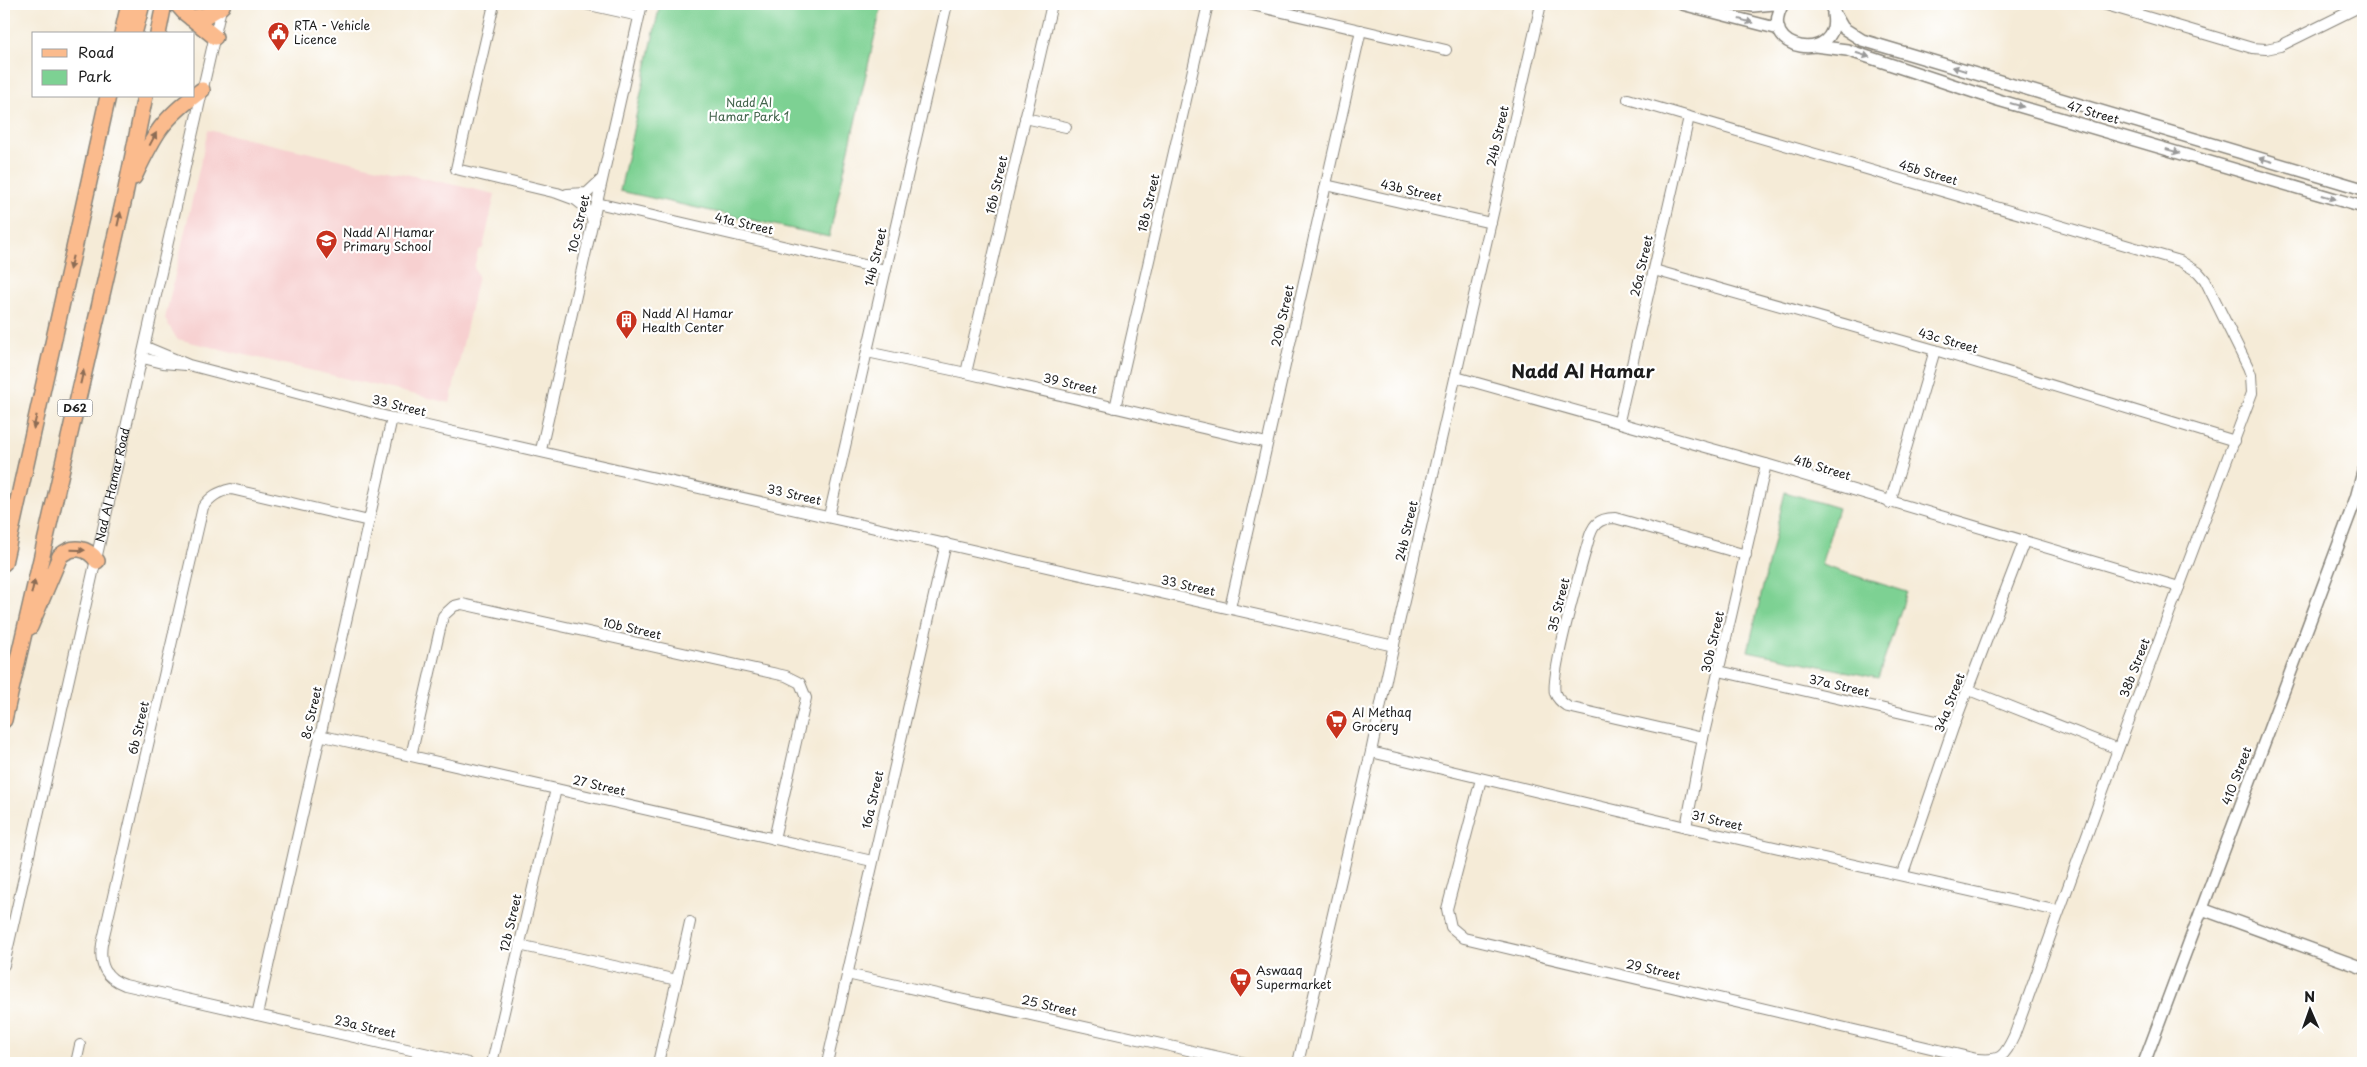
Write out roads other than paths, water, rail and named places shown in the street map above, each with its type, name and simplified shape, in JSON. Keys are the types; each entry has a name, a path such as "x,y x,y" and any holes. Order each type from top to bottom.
{"main road":[{"path":"122,32 129,4"},
{"path":"135,32 142,4"},
{"path":"158,32 164,4"},
{"path":"177,4 215,37"},
{"path":"192,18 208,15 222,5"},
{"path":"195,95 202,90"},
{"name":"D62","path":"4,563 108,98"},
{"path":"79,227 96,190 119,98"},
{"name":"D62","path":"4,720 19,646 124,199 145,98"},
{"path":"124,199 152,139 164,121 190,98"},
{"path":"19,646 40,606 60,556 67,551 79,549 89,552 97,561"}],"street":[{"path":"494,4 456,169 557,193 580,195 587,193 604,177"},
{"path":"584,4 639,16"},
{"name":"10c Street","path":"540,450 604,177 642,4"},
{"name":"14b Street","path":"829,516 947,4"},
{"name":"16b Street","path":"966,373 1052,4"},
{"name":"18b Street","path":"1115,408 1208,4"},
{"path":"1248,4 1446,50"},
{"name":"24b Street","path":"1298,1063 1372,752 1394,646 1541,4"},
{"path":"1682,4 1779,29 1778,14 1782,4"},
{"path":"1742,4 1764,6 1774,4"},
{"path":"2103,4 2252,48 2266,49 2280,46 2363,5"},
{"name":"Nad Al Hamar Road","path":"4,965 97,561 117,463 146,347 222,5"},
{"path":"1815,46 1823,42 1833,27 1831,6"},
{"name":"47 Street","path":"1831,6 1843,28 1862,40 2363,189"},
{"name":"47 Street","path":"1779,29 1792,44 1799,47 1815,46 1847,50 1998,100 2363,207"},
{"name":"20b Street","path":"1230,608 1361,30"},
{"name":"45b Street","path":"1628,99 2180,260 2198,272 2209,290"},
{"name":"26a Street","path":"1619,421 1690,117"},
{"path":"1025,118 1066,127"},
{"name":"43b Street","path":"1326,185 1492,222"},
{"path":"557,193 582,204 593,222"},
{"name":"41a Street","path":"597,203 886,270"},
{"name":"43c Street","path":"1654,270 1935,350 2234,441"},
{"name":"38b Street","path":"2001,1057 2014,1036 2058,911 2252,393 2251,375 2209,290"},
{"name":"33 Street","path":"146,347 189,365 392,418 481,439 540,450 1394,646"},
{"path":"1890,503 1935,350"},
{"name":"39 Street","path":"867,352 1267,443"},
{"name":"33 Street","path":"143,358 170,364 189,365"},
{"name":"41b Street","path":"1456,377 1619,421 1890,503 2179,587"},
{"name":"8c Street","path":"256,1015 392,418"},
{"name":"30b Street","path":"1686,827 1703,738 1766,464"},
{"name":"410 Street","path":"2144,1063 2356,498 2363,472"},
{"name":"410 Street","path":"2356,498 2363,486"},
{"name":"6b Street","path":"256,1015 116,982 107,975 102,966 100,955 104,935 203,506 215,494 231,489 369,521"},
{"name":"35 Street","path":"1703,738 1568,707 1560,702 1555,694 1556,670 1588,542 1595,523 1604,518 1614,518 1746,555"},
{"name":"34a Street","path":"1902,874 1954,725 1969,690 2024,542"},
{"name":"16a Street","path":"827,1063 946,543"},
{"name":"10b Street","path":"411,756 443,616 448,610 462,604 786,676 800,683 806,698 774,839"},
{"name":"37a Street","path":"1719,671 1954,725"},
{"path":"1969,690 2118,749"},
{"name":"27 Street","path":"319,735 872,862"},
{"name":"31 Street","path":"1372,752 1686,827 1902,874 2058,911"},
{"name":"29 Street","path":"1481,779 1447,909 1451,927 1464,938 1977,1059 1993,1060 2001,1057"},
{"name":"12b Street","path":"492,1063 556,789"},
{"path":"2202,909 2363,968"},
{"path":"658,1063 690,922"},
{"path":"519,945 677,980"},
{"name":"25 Street","path":"847,974 1246,1063"},
{"name":"23a Street","path":"256,1015 468,1063"},
{"path":"76,1063 80,1045"}],"place":[{"name":"RTA - Vehicle Licence","path":"278,52"},
{"name":"Nadd Al Hamar Primary School","path":"327,259"},
{"name":"Nadd Al Hamar Health Center","path":"626,340"},
{"name":"Al Methaq Grocery","path":"1336,739"},
{"name":"Aswaaq Supermarket","path":"1240,997"}],"district":[{"name":"Nadd Al Hamar","path":"1583,372"}],"park label":[{"name":"Nadd Al Hamar Park 1","path":"749,110"}]}
